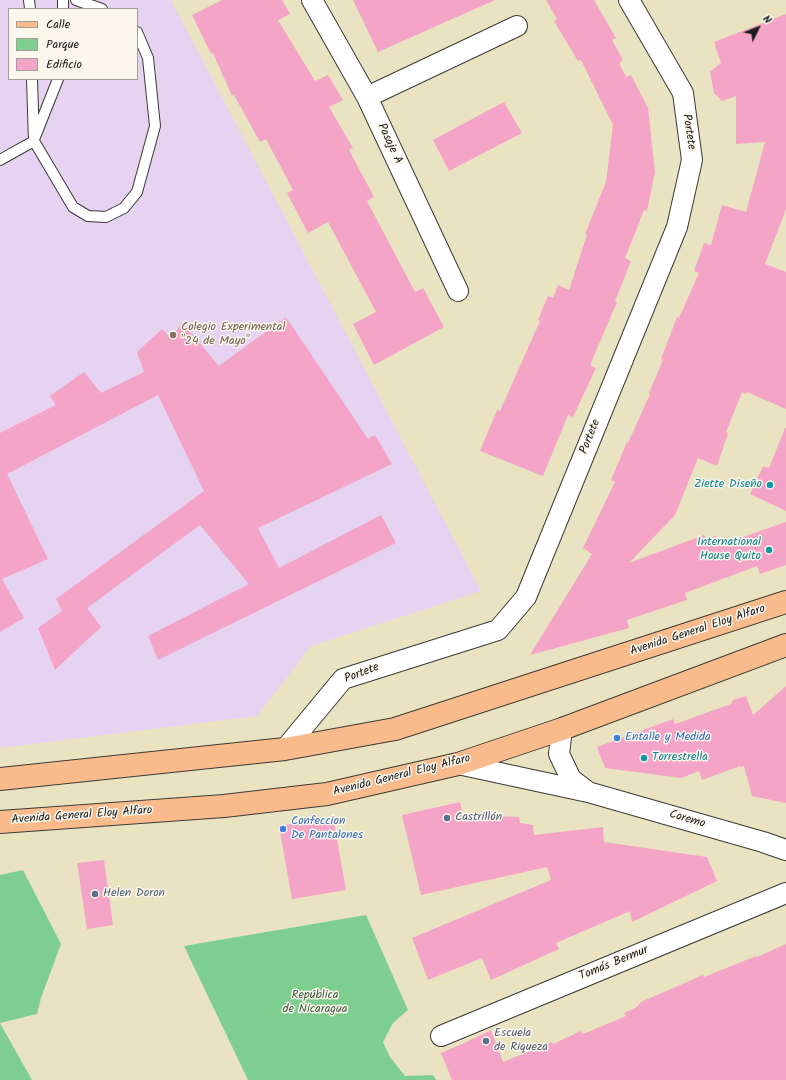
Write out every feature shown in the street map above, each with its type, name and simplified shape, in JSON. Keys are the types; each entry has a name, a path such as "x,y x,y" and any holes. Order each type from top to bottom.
{"main road":[{"name":"Avenida General Eloy Alfaro","path":"0,779 285,749 395,729 786,602"},
{"name":"Avenida General Eloy Alfaro","path":"0,822 224,806 327,794 458,764 562,729 786,645"}],"street":[{"name":"Pasaje A","path":"312,0 367,97 458,291"},
{"name":"Portete","path":"285,749 343,678 498,630 526,597 677,227 692,160 682,94 629,0"},
{"path":"367,97 517,26"},
{"name":"Coremo","path":"562,729 559,754 571,779 588,792"},
{"name":"Coremo","path":"458,764 588,792 764,842 786,850"},
{"name":"Tomás Bermur","path":"441,1036 786,893"}],"lane":[{"path":"76,0 99,8"},
{"path":"32,80 34,141 73,207 88,216 106,217 124,208 137,192 155,126 148,58 138,34"},
{"path":"0,160 34,141 58,80"}],"shaded area":[{"name":"Colegio Experimental \"24 de Mayo\"","path":"0,0 171,0 481,591 311,646 257,716 0,748"}],"green space":[{"path":"23,870 61,944 41,998 37,1014 0,1023 0,875"},
{"name":"República de Nicaragua","path":"366,915 408,1010 393,1023 383,1042 390,1057 405,1076 433,1075 436,1080 248,1080 184,946"},
{"path":"0,1023 32,1080 0,1080"}],"building":[{"path":"222,0 282,0 290,14 278,20 315,81 328,75 343,100 329,107 353,148 349,150 374,197 367,201 415,292 423,288 444,327 374,365 353,324 376,312 328,222 308,233 287,193 293,190 266,139 260,142 234,95 232,96 213,53 211,54 192,15"},
{"path":"353,0 495,0 378,52"},
{"path":"546,0 594,0 616,38 612,40 623,60 619,63 626,77 631,75 648,108 655,172 647,211 644,210 625,258 631,261 615,301 617,302 590,365 596,368 573,417 568,415 543,476 480,451 497,410 500,411 540,321 538,320 548,296 553,298 558,285 569,290 587,235 585,234 606,182 613,125 581,60 578,61 554,21 557,19"},
{"path":"786,14 786,209 765,264 786,272 786,409 747,392 746,394 742,392 726,432 728,433 717,466 698,458 675,515 629,563 704,535 706,539 716,536 720,545 786,522 786,565 760,574 757,566 685,593 687,600 627,620 629,628 530,655 592,554 583,548 615,482 611,480 650,394 649,393 663,360 661,359 677,317 679,318 699,273 694,271 704,243 711,245 722,205 746,212 765,142 736,144 736,96 722,101 714,93 710,72 721,63 714,42"},
{"path":"504,102 522,133 449,171 433,140"},
{"path":"286,317 368,439 375,435 392,464 258,528 279,568 381,515 396,543 158,660 148,636 249,584 200,525 87,608 101,627 55,670 38,628 62,611 56,599 204,491 158,395 7,474 48,559 2,579 24,618 0,632 0,433 56,405 50,396 84,372 101,393 144,372 137,352 162,329 172,339 182,322 219,366"},
{"name":"Ziette Diseño","path":"785,428 786,511 750,494 763,466 769,468"},
{"path":"786,686 786,803 752,796 744,766 740,766 702,780 699,771 681,778 605,768 597,747 673,719 675,724 731,704 733,700 746,696 753,715"},
{"path":"460,802 463,815 519,817 520,823 533,825 534,835 603,827 604,842 707,857 717,881 632,922 630,911 556,943 559,949 491,980 482,958 428,980 412,938 551,880 547,867 421,895 402,815"},
{"path":"333,817 346,890 292,899 279,826"},
{"name":"Helen Doron","path":"104,860 113,925 87,929 77,863"},
{"path":"786,944 786,1080 452,1080 441,1053 491,1030 503,1062 552,1042 553,1044 581,1031 583,1034 626,1016 624,1013 637,1007 641,1002 703,975 704,977 756,956 757,957"}],"place":[{"name":"Colegio Experimental \"24 de Mayo\"","path":"173,335"},
{"name":"Ziette Diseño","path":"770,485"},
{"name":"International House Quito","path":"769,550"},
{"name":"Entalle y Medida","path":"617,738"},
{"name":"Torrestrella","path":"644,758"},
{"name":"Castrillón","path":"447,818"},
{"name":"Confeccion De Pantalones","path":"283,829"},
{"name":"Helen Doron","path":"95,894"},
{"name":"Escuela de Riqueza","path":"486,1041"}]}
